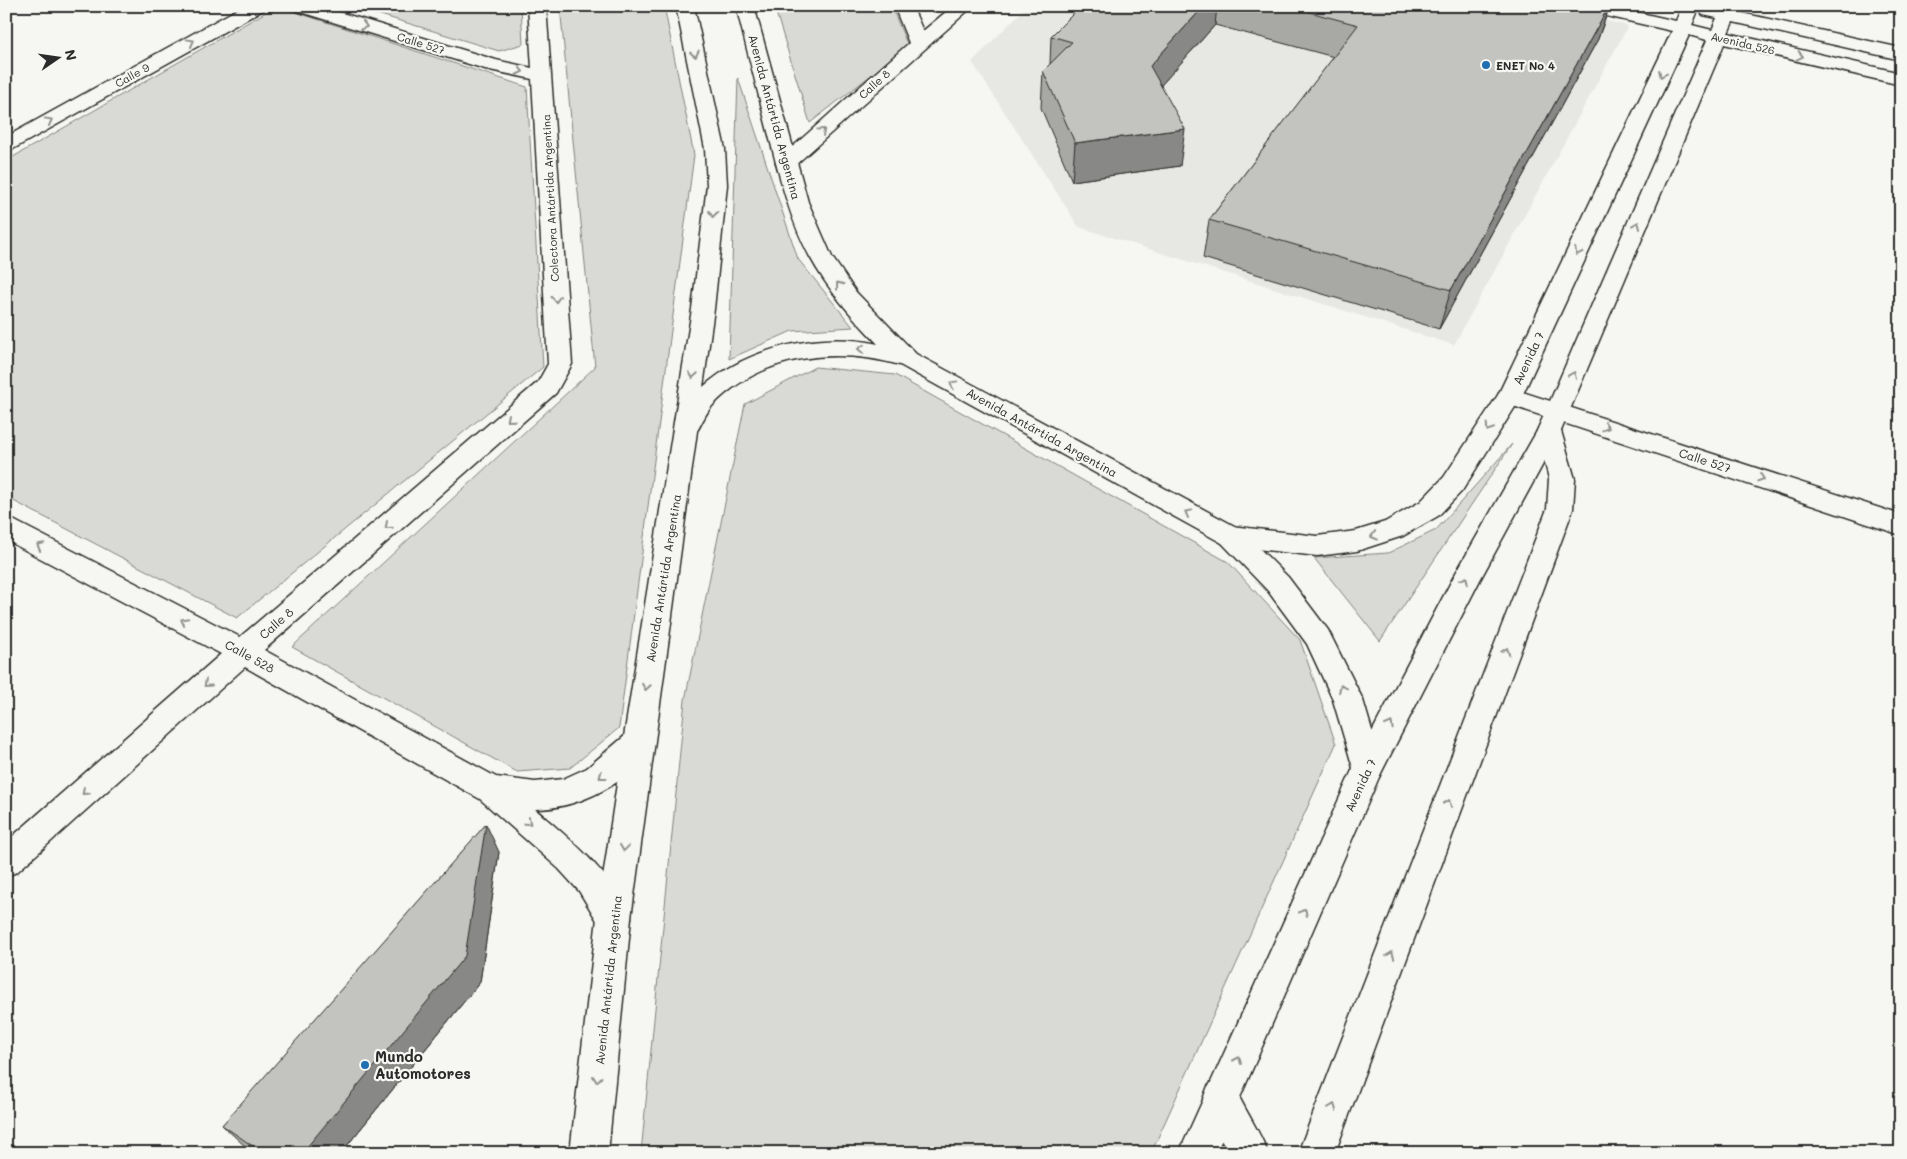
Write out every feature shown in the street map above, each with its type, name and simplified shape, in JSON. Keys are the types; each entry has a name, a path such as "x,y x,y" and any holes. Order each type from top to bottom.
{"main road":[{"name":"Calle 9","path":"6,144 257,6"},
{"name":"Calle 527","path":"300,6 492,65 543,76"},
{"name":"Colectora Antártida Argentina","path":"537,6 560,364 547,387"},
{"name":"Avenida Antártida Argentina","path":"589,1153 614,918 638,743 703,308 717,185 715,148 685,6"},
{"name":"Avenida Antártida Argentina","path":"745,6 786,163 802,215 814,245 832,275 864,317 908,359 1230,536 1278,584 1318,638 1348,700 1368,768"},
{"path":"903,6 919,44"},
{"name":"Calle 8","path":"786,163 964,6"},
{"name":"Avenida 526","path":"1586,6 1682,29 1725,20 1901,54"},
{"name":"Avenida 526","path":"1690,6 1725,20 1901,79"},
{"name":"Avenida 7","path":"1230,536 1317,546 1357,541 1394,530 1429,509 1453,484 1510,396 1682,29 1690,6"},
{"name":"Avenida 7","path":"1197,1153 1368,768 1467,578 1553,421 1725,20"},
{"path":"685,432 704,400 735,375 775,357 820,348 866,349 908,359"},
{"name":"Calle 8","path":"6,862 547,387"},
{"name":"Calle 527","path":"1510,396 1553,421 1901,525"},
{"path":"1316,1153 1560,509 1562,479 1553,421"},
{"name":"Calle 528","path":"6,528 243,652 491,790 570,859 591,881 614,918"},
{"name":"Calle 528","path":"491,790 548,795 577,790 596,781 608,772 638,743"},
{"path":"1221,1099 1232,1124 1250,1153"}],"shaded area":[{"path":"351,6 521,6 523,44 499,51"},
{"path":"560,6 664,6 694,155 619,728 570,768 517,772 292,647 595,367"},
{"path":"774,6 891,6 908,46 810,123"},
{"path":"1027,6 1542,6 1628,26 1454,345 1079,227 972,62"},
{"path":"286,9 527,87 543,367 237,618 6,497 6,161 266,12"},
{"path":"738,78 798,259 853,327 792,331 729,359"},
{"path":"815,367 895,375 1228,562 1300,640 1336,744 1151,1153 641,1153 685,700 745,404"},
{"path":"1512,444 1380,641 1314,558 1388,553 1436,530"}],"building":[{"path":"1081,6 1204,6 1150,66 1185,129 1075,143 1043,71 1072,42 1051,36"},
{"path":"1287,6 1609,6 1451,290 1209,220 1358,25"},
{"path":"486,824 465,956 302,1153 263,1153 222,1125"}],"place":[{"name":"ENET No 4","path":"1486,65"},
{"name":"Mundo Automotores","path":"365,1065"}]}
